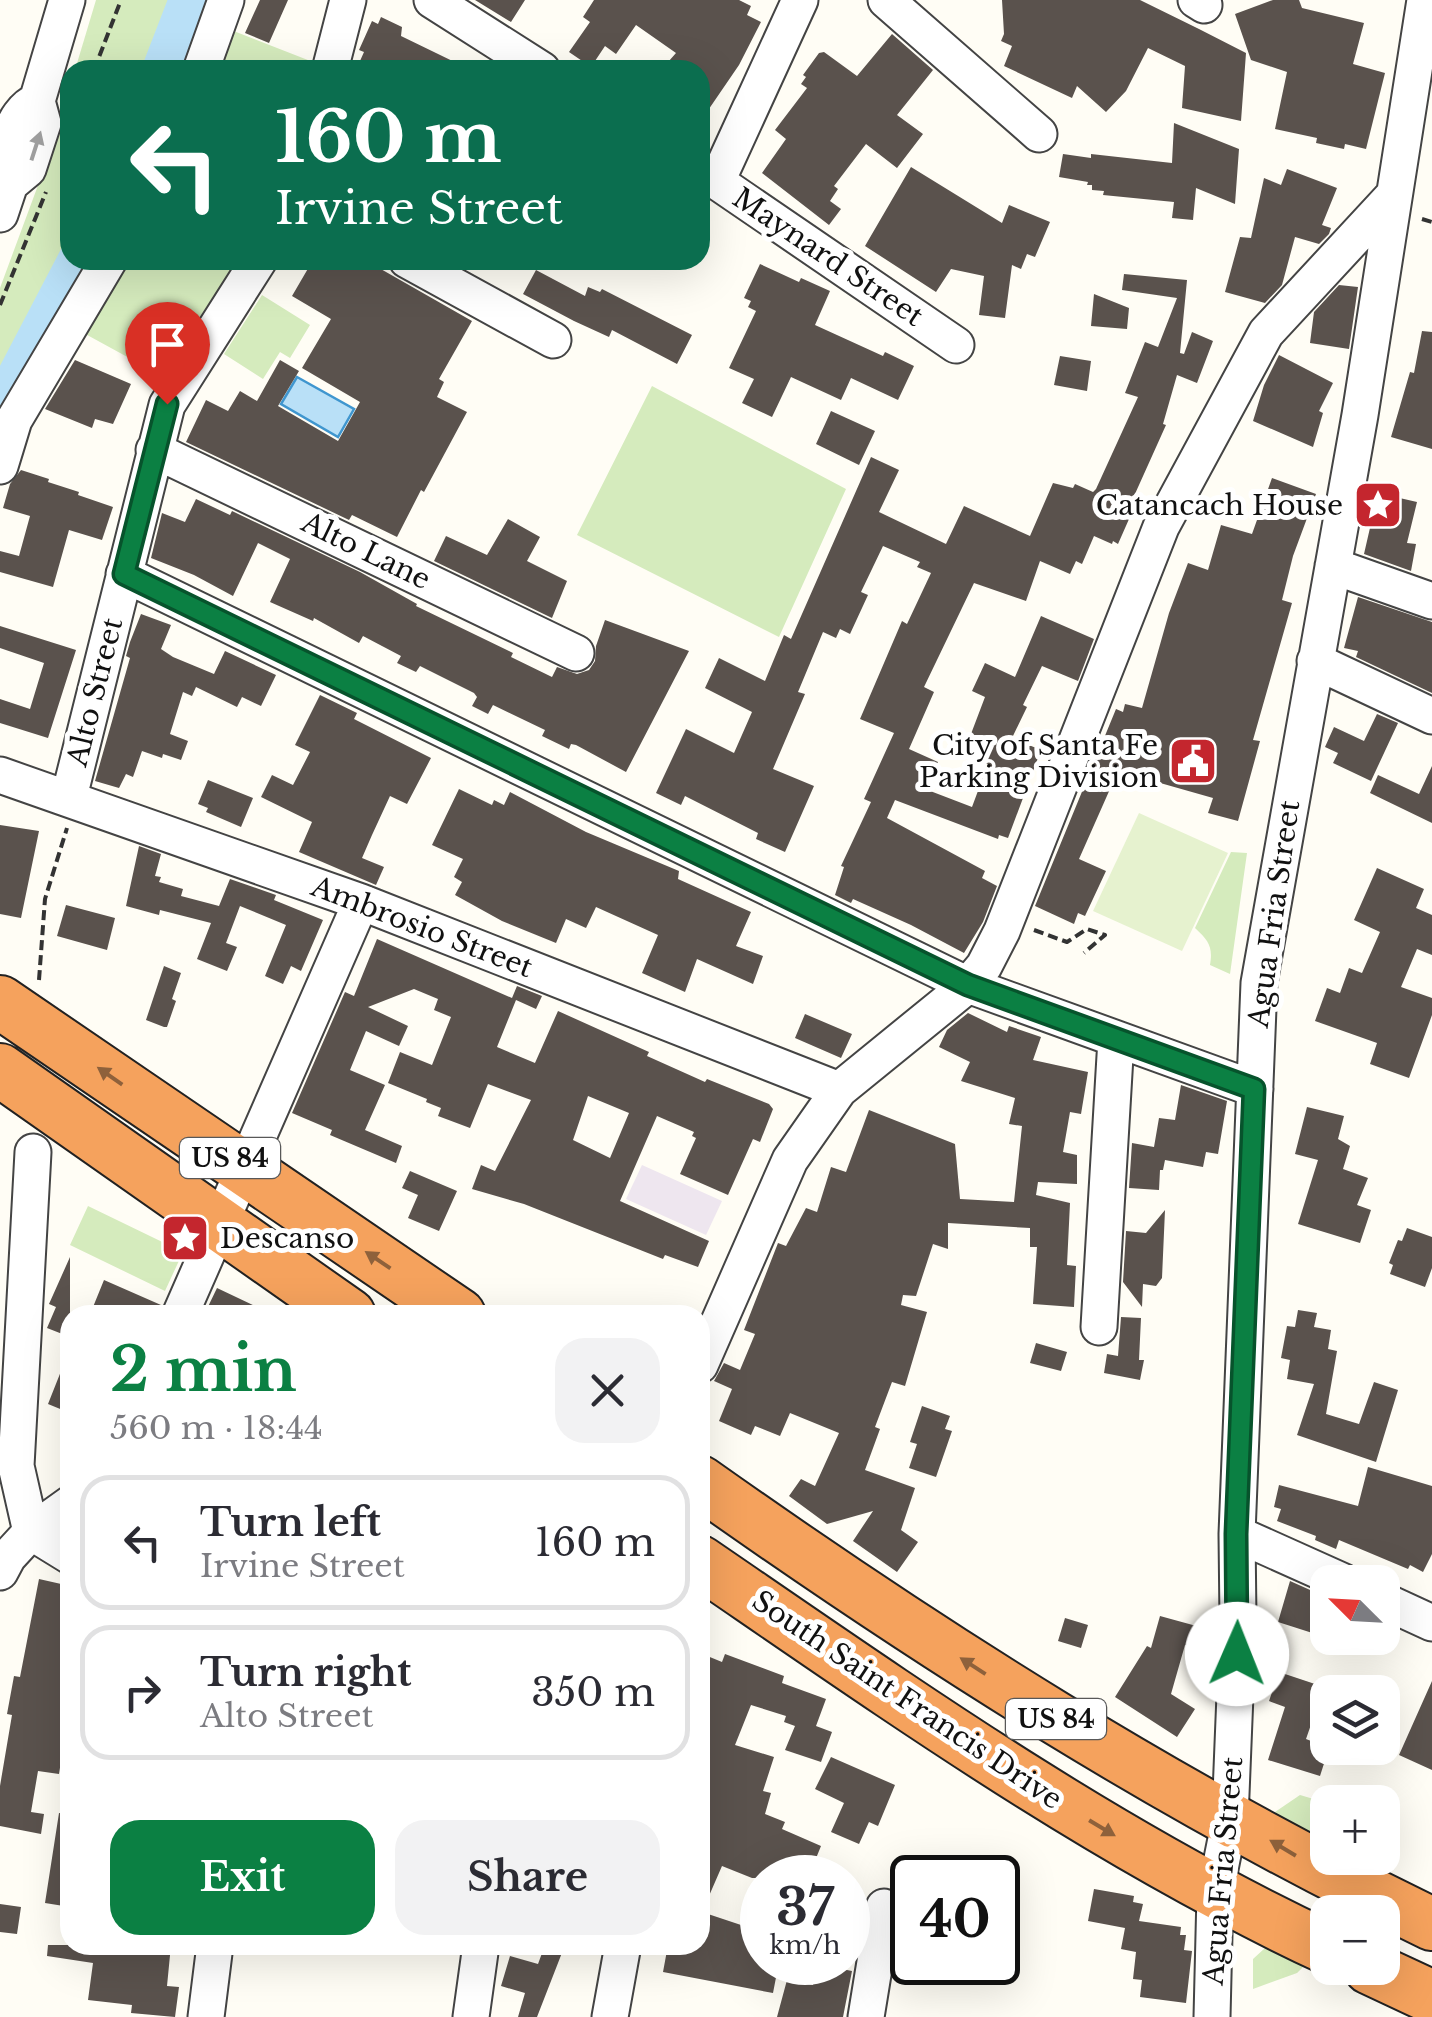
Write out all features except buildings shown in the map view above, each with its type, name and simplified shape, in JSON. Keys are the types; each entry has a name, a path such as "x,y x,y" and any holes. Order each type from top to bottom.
{"highway":[{"name":"US 84","path":"0,1002 444,1305"},
{"name":"US 84","path":"0,1070 335,1305"},
{"name":"US 84","path":"710,1489 839,1580 1039,1709 1311,1866 1432,1924"},
{"name":"South Saint Francis Drive","path":"710,1569 966,1743 1215,1894 1310,1939"},
{"path":"1400,1982 1432,1996"}],"street":[{"path":"5,199 4,158 13,128 22,110 37,101 67,0"},
{"path":"205,60 226,0"},
{"path":"333,60 348,0"},
{"path":"432,0 526,60"},
{"path":"710,172 800,0"},
{"path":"886,0 1039,134"},
{"name":"Agua Fria Street","path":"1212,2017 1215,1894 1230,1820 1238,1620 1236,1534 1259,983 1360,415 1425,0"},
{"name":"Maynard Street","path":"710,177 956,345"},
{"path":"710,1342 790,1160 839,1090 968,985 984,966 1002,932 1160,527 1266,334 1393,196"},
{"path":"0,466 14,420 103,270"},
{"name":"Alto Street","path":"72,798 167,404 253,270"},
{"path":"425,270 553,340"},
{"name":"Alto Lane","path":"154,450 576,653"},
{"path":"1332,566 1432,601"},
{"path":"124,574 968,985 1254,1089"},
{"path":"1315,661 1432,716"},
{"name":"Ambrosio Street","path":"0,774 361,902 839,1090"},
{"path":"184,1305 361,902"},
{"path":"1098,1328 1116,1038"},
{"path":"32,1152 16,1466 30,1532 60,1550"},
{"path":"0,1572 30,1532 60,1511"},
{"path":"1236,1534 1310,1567"},
{"path":"1400,1608 1432,1623"},
{"path":"866,2017 884,1907"},
{"path":"206,2017 214,1955"},
{"path":"471,2017 480,1955"},
{"path":"610,2017 621,1955"}],"path":[{"path":"98,60 121,0"},
{"path":"0,305 48,188"},
{"path":"42,962 45,899 72,798"},
{"path":"1034,930 1068,942 1087,929 1104,935 1084,953"}],"shaded area":[{"path":"642,1165 722,1201 706,1235 626,1199"}],"green space":[{"path":"96,0 213,0 191,60 78,60"},
{"path":"226,28 308,60 216,60"},
{"path":"60,119 60,270 85,270 0,425 0,288"},
{"path":"117,270 231,270 164,377 78,330"},
{"path":"262,295 310,325 290,358 280,352 263,379 224,354"},
{"path":"652,386 846,489 779,637 577,535"},
{"path":"1139,813 1228,853 1182,951 1093,911"},
{"path":"1231,852 1247,853 1230,974 1210,965 1209,945 1195,928"},
{"path":"88,1206 183,1252 165,1291 70,1245"},
{"path":"1300,1795 1310,1798 1310,1837 1279,1821 1275,1812"},
{"path":"1273,1947 1307,1963 1297,1973 1253,1989 1253,1959 1265,1948"}],"water":[{"path":"297,377 354,409 338,437 281,404"}],"waterway":[{"path":"167,60 190,0"},
{"path":"0,411 74,270"}],"place":[{"name":"Catancach House","path":"1378,505"},
{"name":"City of Santa Fe Parking Division","path":"1193,761"},
{"name":"Descanso","path":"185,1238"}],"route":[{"path":"167,404 124,574 968,985 1254,1089 1236,1534 1237,1654"}]}
